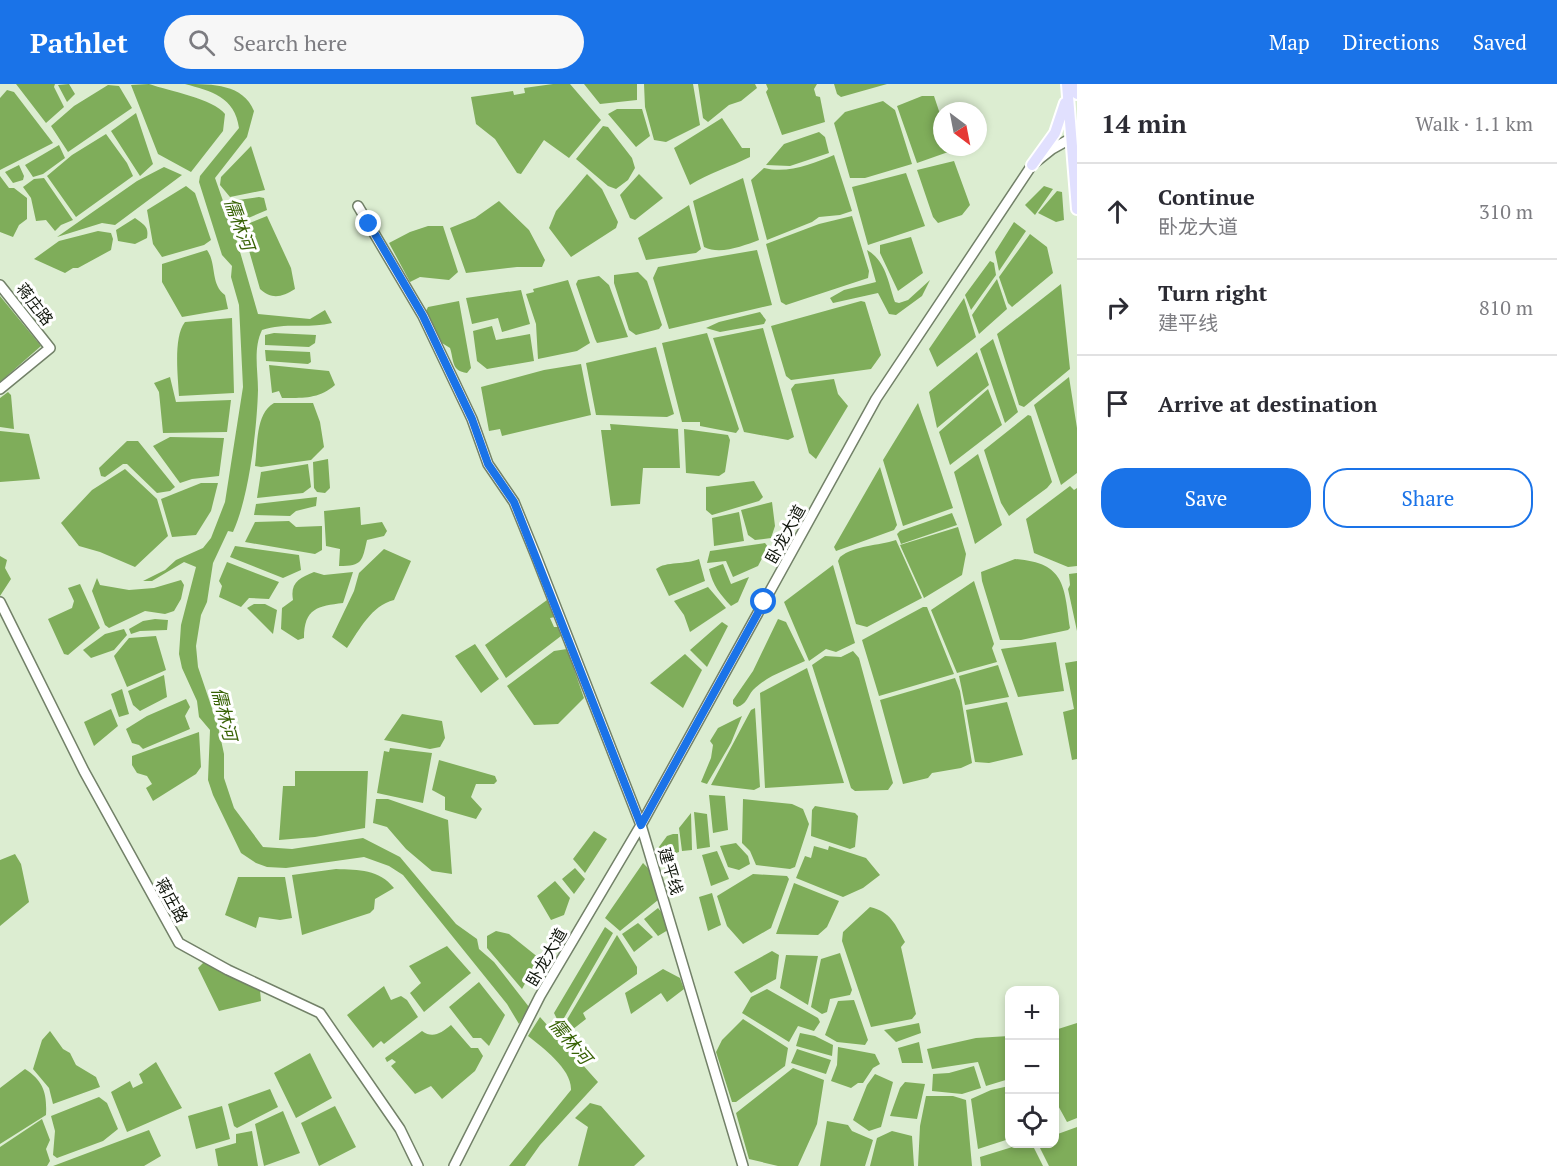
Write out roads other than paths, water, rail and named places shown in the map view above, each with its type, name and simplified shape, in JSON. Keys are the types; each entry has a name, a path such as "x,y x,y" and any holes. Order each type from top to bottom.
{"main road":[{"path":"1070,84 1077,94"},
{"path":"1070,84 1077,209"},
{"path":"1032,165 1055,133 1064,111 1070,84"}],"street":[{"name":"卧龙大道","path":"454,1166 538,1001 641,825 876,399 1032,165 1074,137"},
{"name":"建平线","path":"358,206 423,316 472,419 488,464 514,502 641,825 743,1166"},
{"name":"蒋庄路","path":"0,285 50,348 0,389"},
{"name":"蒋庄路","path":"0,602 84,771 178,943 228,970 320,1013 400,1129 418,1166"}],"water label":[{"name":"儒林河","path":"239,224"},
{"name":"儒林河","path":"224,714"},
{"name":"儒林河","path":"570,1041"}]}
